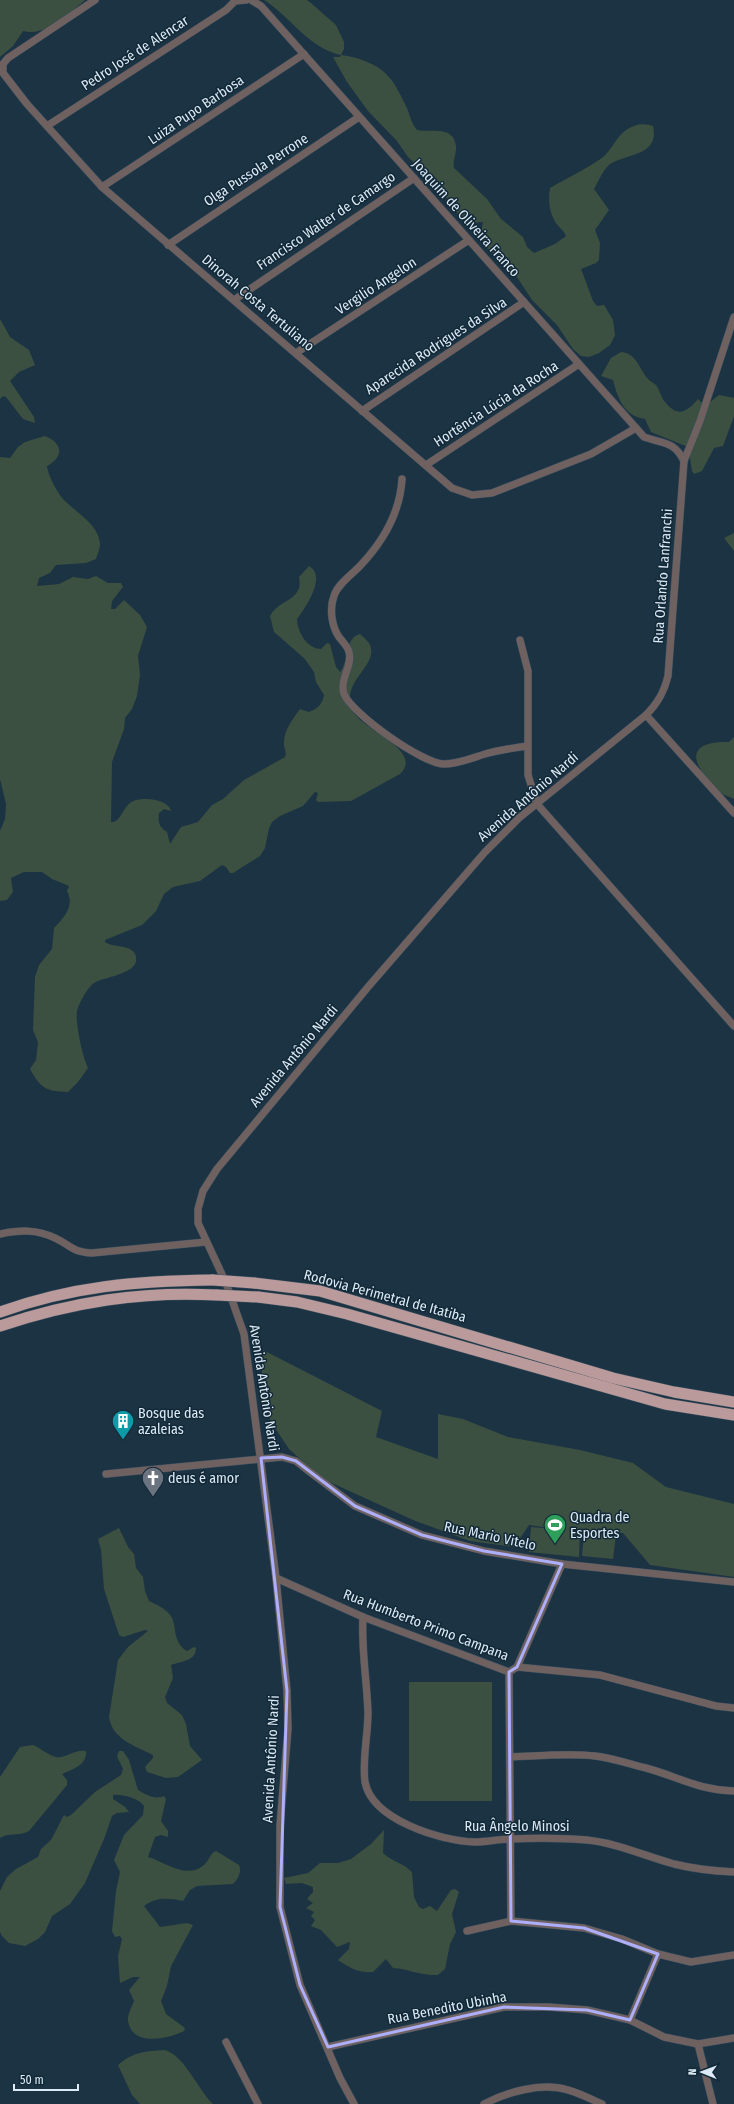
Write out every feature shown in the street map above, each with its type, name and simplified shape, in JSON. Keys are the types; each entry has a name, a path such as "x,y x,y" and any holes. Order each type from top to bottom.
{"highway":[{"name":"Rodovia Perimetral de Itatiba","path":"0,1312 87,1288 123,1283 212,1280 254,1283 320,1291 613,1378 674,1392 734,1402"},
{"name":"Rodovia Perimetral de Itatiba","path":"0,1326 89,1302 119,1297 184,1293 258,1297 297,1302 347,1314 665,1404 734,1415"}],"street":[{"name":"Dinorah Costa Tertuliano","path":"95,0 8,58 3,64 3,73 47,126 102,187 452,488 472,495 492,493 592,454 636,428"},
{"name":"Pedro José de Alencar","path":"47,126 226,10 235,0"},
{"path":"235,0 246,0"},
{"name":"Joaquim de Oliveira Franco","path":"252,0 261,6 644,437 667,444 678,450 684,461"},
{"name":"Luiza Pupo Barbosa","path":"102,187 304,54"},
{"name":"Olga Pussola Perrone","path":"168,245 359,117"},
{"name":"Francisco Walter de Camargo","path":"234,300 414,178"},
{"name":"Vergilio Angelon","path":"296,353 469,240"},
{"name":"Aparecida Rodrigues da Silva","path":"362,411 524,302"},
{"name":"Rua Orlando Lanfranchi","path":"663,693 668,676 670,658 684,461 700,421 734,317"},
{"name":"Hortência Lúcia da Rocha","path":"426,465 579,364"},
{"path":"402,479 401,498 384,538 372,553 340,586 334,596 332,609 333,624 338,636 349,652 350,660 343,682 344,693 361,715 415,753 432,762 443,764 458,762 527,746"},
{"path":"520,640 528,671 528,775 537,804 734,1026"},
{"name":"Avenida Antônio Nardi","path":"354,2104 340,2078 328,2047 300,1985 280,1907 280,1825 288,1722 288,1691 262,1458 244,1334 226,1283 198,1223 198,1209 203,1190 217,1169 368,987 485,852 519,818 646,714 656,705 663,693"},
{"path":"646,714 734,813"},
{"path":"0,1234 29,1230 57,1238 78,1252 92,1253 206,1242"},
{"name":"Rua Mario Vitelo","path":"106,1474 282,1457 296,1461 355,1506 422,1535 484,1551 562,1564 734,1582"},
{"path":"517,1667 562,1564"},
{"name":"Rua Humberto Primo Campana","path":"276,1578 363,1617 509,1672 517,1667 600,1675 716,1706 734,1708"},
{"name":"Rua Ângelo Minosi","path":"363,1617 361,1642 368,1712 365,1781 368,1793 382,1810 430,1834 475,1842 551,1838 588,1840 618,1846 700,1870 734,1872"},
{"path":"509,1672 511,1921"},
{"path":"510,1757 555,1754 596,1756 648,1769 692,1785 719,1791 734,1791"},
{"path":"467,1931 511,1921 584,1928 622,1939 658,1954 691,1962 734,1955"},
{"path":"630,2020 658,1954"},
{"name":"Rua Benedito Ubinha","path":"328,2047 504,2007 549,2007 580,2010 630,2020 664,2037 698,2044 734,2038"},
{"path":"226,2042 258,2104"},
{"path":"698,2044 713,2104"},
{"path":"484,2104 515,2092 550,2087 567,2090 602,2104"}],"highlighted area":[{"path":"282,1457 296,1461 355,1506 422,1535 484,1551 562,1564 517,1667 509,1672 511,1921 584,1928 658,1954 630,2020 587,2010 504,2007 328,2047 300,1985 280,1907 287,1691 261,1458"}],"green space":[{"path":"0,0 85,0 64,18 49,28 32,32 23,31 13,46 0,57"},
{"path":"264,0 307,0 336,25 344,42 344,49 341,55 319,46 309,39 274,7"},
{"path":"341,55 366,61 383,71 391,79 398,91 417,130 441,131 451,135 456,146 454,168 487,199 501,219 523,237 527,247 534,253 555,244 566,236 556,223 550,210 550,188 602,158 609,151 619,136 626,130 633,126 653,126 654,136 646,149 640,153 616,161 609,165 594,189 609,210 595,230 600,243 599,260 596,263 581,269 593,301 597,306 604,305 613,320 615,335 610,345 599,353 589,357 581,356 573,349 557,325 532,300 517,277 486,247 481,233 483,222 470,223 458,214 443,193 408,157 397,141 368,111 347,82 333,57 340,57"},
{"path":"0,319 10,337 29,350 35,365 19,372 10,381 34,417 35,423 23,419 6,397 3,396 0,399"},
{"path":"621,352 627,353 635,359 650,381 659,389 664,400 670,407 678,412 686,410 698,399 705,406 719,395 734,398 734,416 723,446 714,448 702,471 694,474 692,471 688,447 651,432 645,419 632,414 623,406 617,394 613,380 601,376 611,358"},
{"path":"45,436 55,442 59,450 59,454 53,462 47,466 49,475 54,485 65,501 92,525 99,537 100,544 96,559 86,563 56,565 50,573 39,578 37,586 59,584 73,577 88,579 96,576 108,583 121,583 123,587 112,601 111,609 115,609 124,600 140,615 147,627 138,656 140,675 137,696 132,709 125,718 124,729 112,762 111,822 117,820 128,805 134,801 146,799 165,803 171,811 164,809 159,813 159,822 162,828 167,832 170,844 181,827 198,822 212,805 223,799 244,780 285,757 284,739 292,721 300,709 309,712 318,707 324,695 316,682 314,672 305,659 274,632 270,616 274,610 290,599 298,591 300,585 299,577 309,566 314,571 316,577 313,592 297,619 297,624 301,634 307,643 316,648 321,649 327,643 330,644 336,667 340,672 343,668 351,640 360,634 368,642 371,648 371,655 354,683 351,691 350,700 352,710 358,718 398,748 404,757 405,765 400,774 351,801 318,802 316,800 318,793 315,792 303,806 280,816 272,822 269,828 265,848 260,856 233,873 230,873 226,867 222,865 200,881 173,887 164,894 156,911 142,925 105,940 108,944 125,947 133,951 136,961 134,966 121,974 94,983 81,1000 77,1011 77,1024 82,1049 88,1068 78,1082 68,1092 54,1091 45,1088 37,1081 30,1069 36,1060 38,1042 33,1030 35,977 39,965 52,949 54,928 65,916 69,907 70,902 67,891 69,886 52,879 42,872 24,872 11,878 13,892 7,900 0,901 0,831 5,819 6,804 0,779 0,457 10,458 18,447 25,442"},
{"path":"734,533 734,551 724,538"},
{"path":"734,737 734,799 717,791 713,787 698,764 696,757 697,752 706,745 729,742"},
{"path":"263,1350 382,1411 376,1437 438,1459 438,1414 463,1419 508,1437 580,1450 633,1463 666,1487 734,1504 734,1577 650,1565 623,1533 576,1531 580,1532 579,1557 529,1552 531,1527 557,1529 529,1525 514,1547 470,1541 413,1520 323,1479 289,1449 271,1422 261,1393"},
{"path":"119,1528 128,1547 134,1554 136,1568 143,1577 145,1591 149,1601 170,1615 174,1623 177,1638 182,1647 187,1651 194,1647 196,1648 194,1656 171,1665 173,1678 165,1697 167,1703 182,1715 186,1724 190,1746 202,1760 178,1777 166,1778 147,1772 145,1767 153,1758 153,1755 132,1745 119,1736 111,1725 109,1717 118,1660 128,1647 148,1631 145,1630 123,1637 119,1635 104,1589 101,1550 98,1539"},
{"path":"584,1533 616,1535 613,1559 582,1556"},
{"path":"409,1682 492,1682 492,1801 409,1801"},
{"path":"33,1745 56,1757 63,1757 82,1751 86,1751 86,1756 82,1763 78,1766 62,1774 67,1780 67,1785 29,1831 21,1834 7,1835 0,1838 0,1777 20,1747"},
{"path":"119,1751 123,1751 129,1760 138,1790 154,1797 164,1796 166,1799 161,1821 168,1831 168,1837 161,1835 155,1837 148,1857 176,1868 190,1871 204,1865 212,1853 216,1851 239,1865 240,1868 239,1875 233,1884 197,1886 190,1890 183,1901 163,1899 153,1901 144,1906 160,1927 187,1923 193,1925 171,1966 167,1986 161,2001 166,2014 185,2028 184,2031 177,2034 160,2038 143,2038 136,2035 131,2029 128,2019 134,2001 129,1990 140,1977 133,1977 120,1983 118,1956 122,1939 120,1936 115,1937 112,1931 116,1891 120,1872 114,1860 124,1835 143,1815 144,1806 138,1801 126,1796 113,1795 113,1799 125,1807 129,1812 117,1813 112,1816 85,1883 70,1904 52,1916 45,1932 38,1939 25,1946 9,1943 0,1932 0,1891 7,1877 16,1869 38,1857 41,1849 51,1840 64,1815 67,1817 71,1815 95,1792 121,1775 123,1769 117,1756"},
{"path":"384,1830 383,1853 412,1872 414,1897 419,1907 423,1909 430,1906 437,1911 451,1890 455,1889 459,1892 452,1914 456,1932 450,1944 445,1969 438,1975 393,1968 386,1959 373,1972 358,1971 346,1965 338,1960 349,1949 350,1942 337,1947 321,1930 311,1926 315,1920 311,1916 314,1912 306,1908 313,1903 307,1899 313,1892 313,1887 302,1883 286,1884 284,1878 308,1873 320,1863 338,1863 351,1859 371,1844"},
{"path":"165,2050 172,2053 179,2059 213,2104 140,2104 132,2095 118,2065 129,2057 140,2053"}],"place":[{"name":"Bosque das azaleias","path":"123,1440"},
{"name":"deus é amor","path":"153,1498"},
{"name":"Quadra de Esportes","path":"555,1544"}]}
